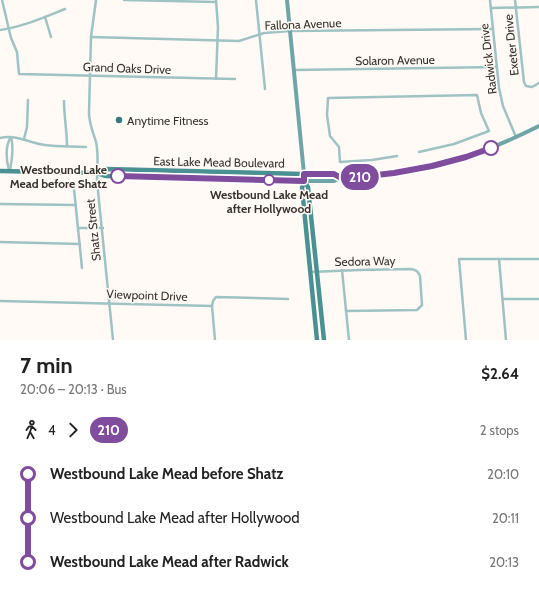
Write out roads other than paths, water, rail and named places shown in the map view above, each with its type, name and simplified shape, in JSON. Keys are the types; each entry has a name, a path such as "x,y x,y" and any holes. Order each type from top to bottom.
{"main road":[{"path":"287,0 304,174 302,188 317,340"},
{"name":"East Lake Mead Boulevard","path":"0,171 97,173 106,176 334,181 341,178 390,174 432,166 466,157 539,126"},
{"name":"East Lake Mead Boulevard","path":"97,173 106,169 334,174 341,178"},
{"path":"177,178 178,175 186,175 192,171"},
{"path":"212,178 216,176 234,176 241,172"},
{"path":"304,181 308,187 324,340"},
{"path":"306,231 313,231"}],"street":[{"path":"2,0 9,29"},
{"name":"Shatz Street","path":"96,0 91,37 89,119 96,143 98,158 97,173 113,340"},
{"path":"124,0 216,1 218,27 216,79"},
{"path":"256,0 265,89"},
{"name":"Radwick Drive","path":"490,0 502,104 516,137"},
{"name":"Exeter Drive","path":"515,0 523,81 526,86 532,87 539,83"},
{"path":"491,8 539,7"},
{"path":"0,30 9,29 45,17 65,8"},
{"path":"45,17 51,37"},
{"name":"Fallona Avenue","path":"91,37 239,41 260,34 290,32 493,28"},
{"name":"Grand Oaks Drive","path":"9,29 17,52 19,74 235,79"},
{"name":"Solaron Avenue","path":"294,70 497,67"},
{"path":"397,156 372,160 340,162 339,147 330,136 327,115 328,98 477,96 481,113 489,131 454,144 419,152"},
{"path":"24,139 27,127 28,100"},
{"path":"64,101 67,146"},
{"path":"9,171 12,162 13,143 11,137"},
{"path":"9,171 7,162 8,142 11,137"},
{"path":"0,138 11,137 24,139 34,144 86,147"},
{"path":"74,189 82,268"},
{"path":"0,204 76,205"},
{"path":"78,228 102,228"},
{"path":"0,242 80,244"},
{"path":"466,340 459,259 539,258"},
{"path":"499,259 506,340"},
{"name":"Sedora Way","path":"310,272 411,269 418,272 420,276 422,305 417,310 346,311"},
{"path":"342,270 349,340"},
{"name":"Viewpoint Drive","path":"0,301 212,306 213,301 216,298 288,299"},
{"path":"503,299 539,299"},
{"path":"212,306 215,340"}],"place":[{"name":"Anytime Fitness","path":"119,120"},
{"name":"Westbound Lake Mead before Shatz","path":"118,176"},
{"name":"Westbound Lake Mead after Hollywood","path":"269,180"}]}
